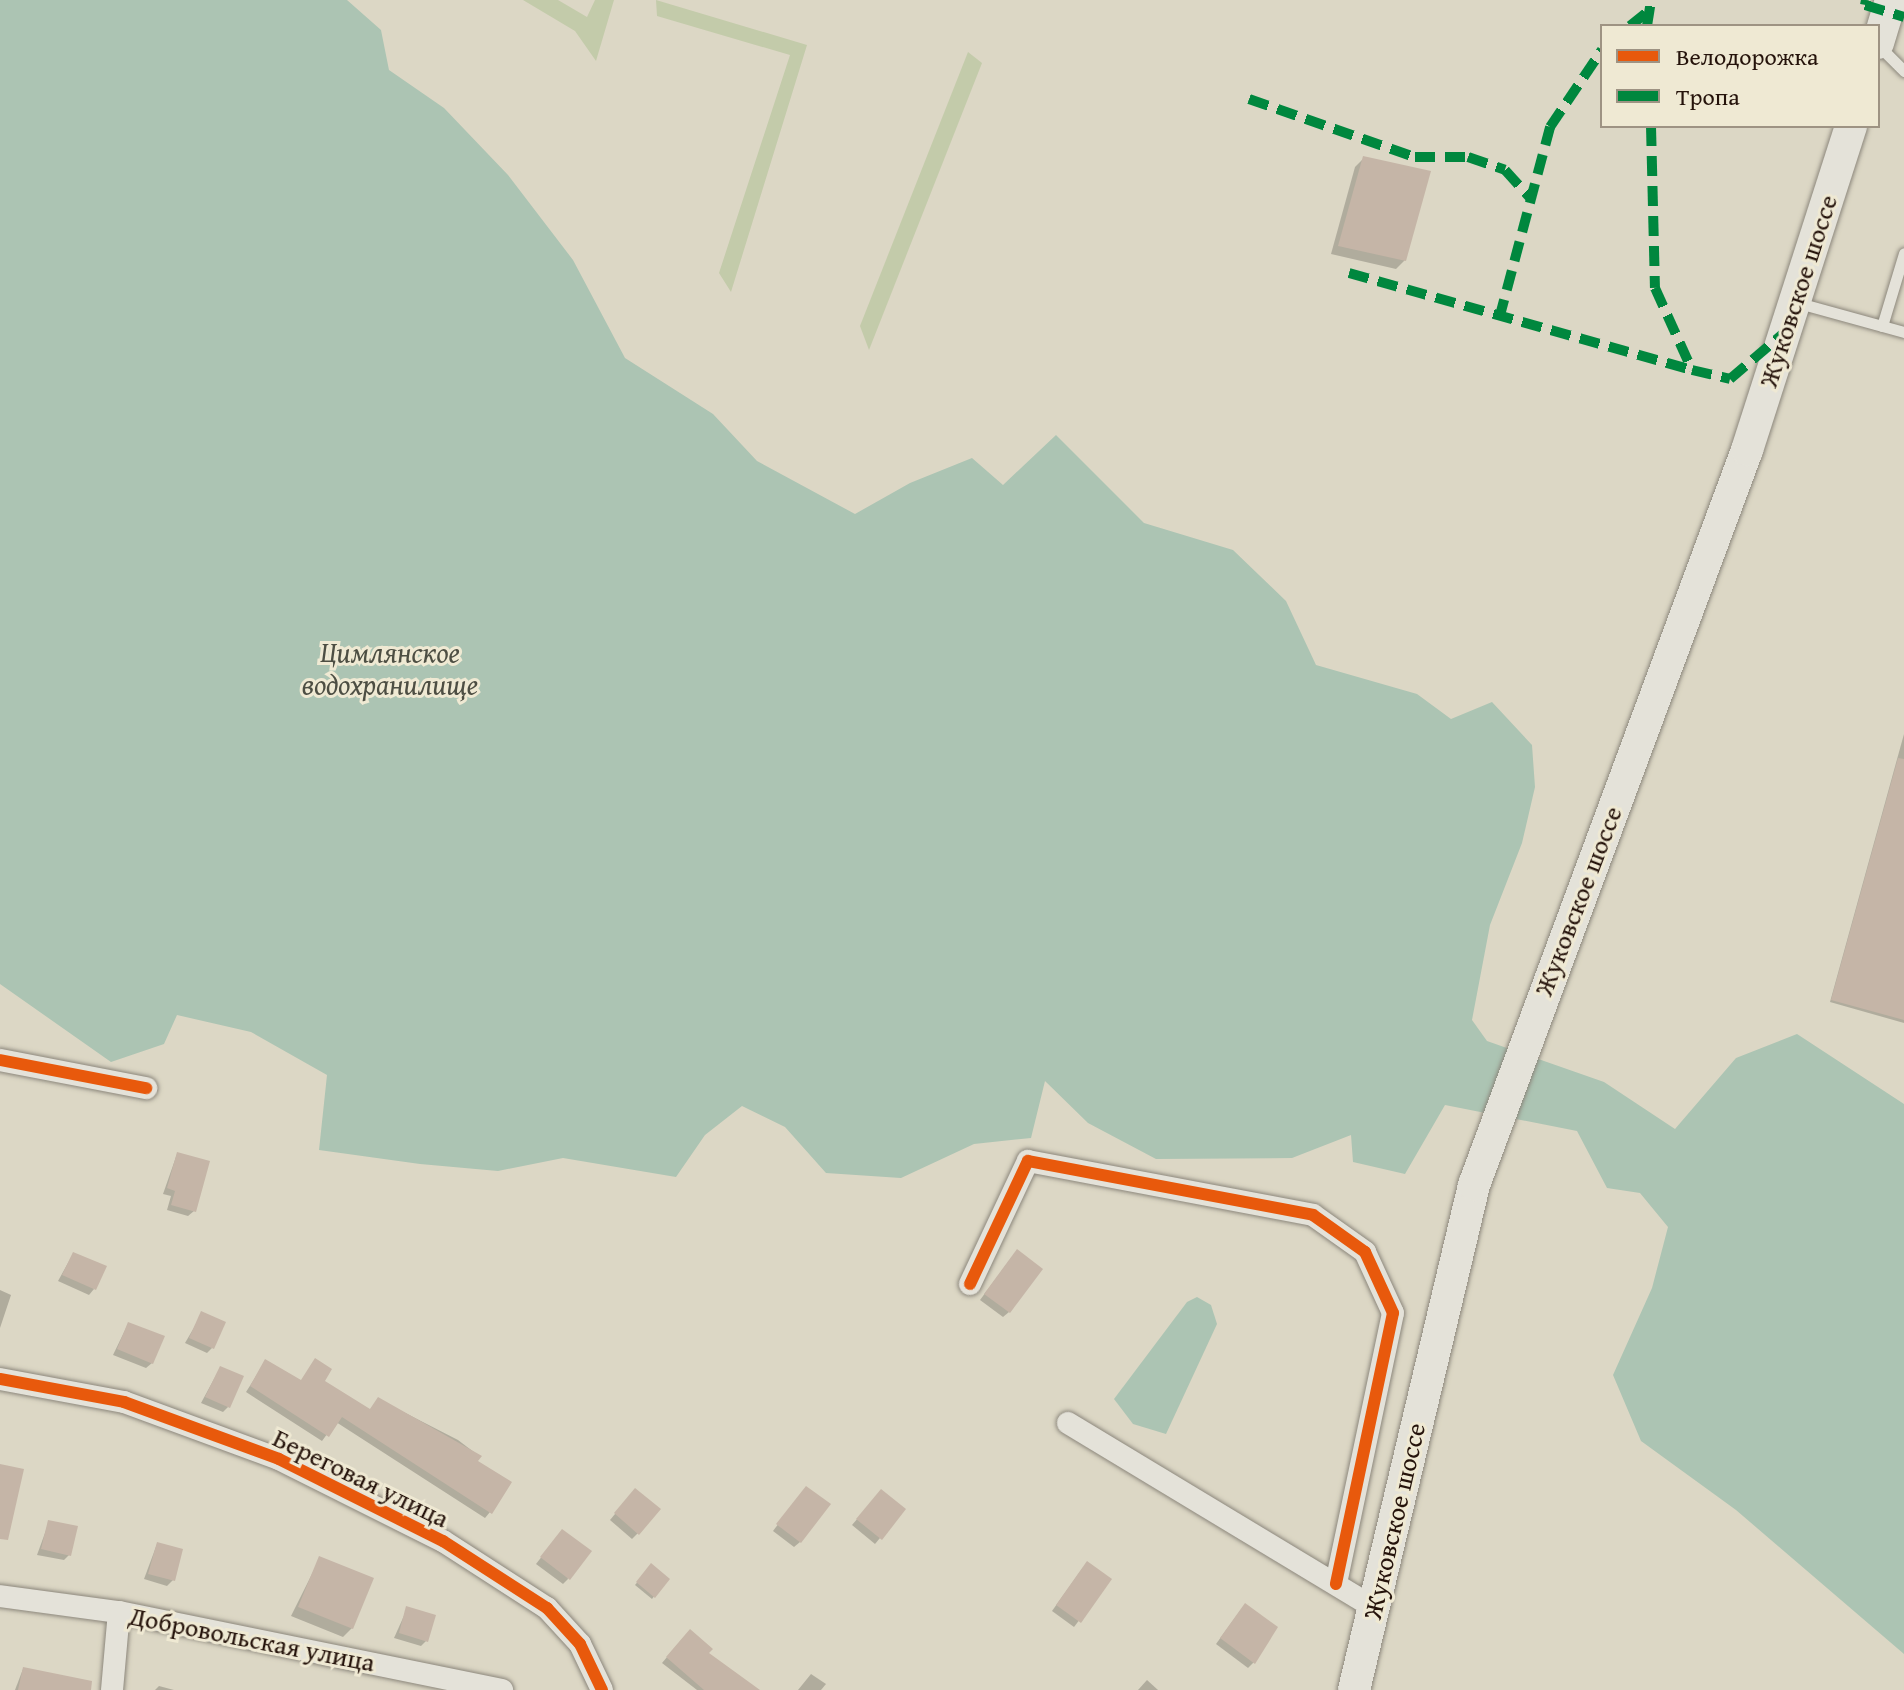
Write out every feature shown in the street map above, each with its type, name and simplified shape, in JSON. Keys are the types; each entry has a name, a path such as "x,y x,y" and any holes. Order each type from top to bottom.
{"main road":[{"path":"1880,37 1891,0"},
{"name":"Жуковское шоссе","path":"1354,1690 1474,1185 1747,450 1850,128"}],"street":[{"path":"0,1060 146,1088"},
{"path":"970,1284 1028,1161 1313,1215 1365,1252 1393,1313 1336,1584"},
{"name":"Береговая улица","path":"0,1379 138,1407 279,1459 443,1541 547,1608 580,1644 602,1690"},
{"path":"1068,1423 1373,1607"},
{"name":"Добровольская улица","path":"0,1596 119,1612 502,1690"},
{"path":"112,1690 119,1612"}],"lane":[{"path":"1880,46 1904,71"},
{"path":"1882,326 1904,253"},
{"path":"1795,301 1904,332"}],"shaded area":[{"path":"523,0 558,0 587,17 595,0 614,0 596,61 575,31"},
{"path":"656,0 807,45 731,292 719,273 790,55 657,16"},
{"path":"968,52 982,63 869,350 860,326"}],"water":[{"name":"Цимлянское водохранилище","path":"0,0 347,0 381,30 389,70 444,108 508,175 573,260 625,358 713,414 757,461 855,514 910,483 972,458 1003,485 1056,435 1144,523 1233,550 1286,601 1316,665 1417,694 1451,719 1492,702 1532,745 1535,787 1522,843 1490,925 1472,1020 1487,1041 1604,1082 1675,1129 1736,1058 1797,1034 1904,1104 1904,1654 1736,1510 1641,1441 1613,1375 1652,1288 1668,1227 1640,1193 1607,1188 1577,1131 1445,1105 1405,1174 1353,1162 1351,1135 1292,1158 1156,1159 1088,1123 1045,1081 1031,1138 974,1144 901,1178 826,1173 785,1127 742,1106 705,1135 676,1177 563,1158 498,1171 420,1164 319,1150 327,1075 251,1032 177,1015 164,1044 111,1062 0,984"},
{"path":"1197,1297 1211,1305 1217,1324 1166,1434 1133,1424 1114,1399 1187,1302"}],"building":[{"path":"1363,156 1431,171 1406,261 1338,246"},
{"path":"1898,758 1904,759 1904,1020 1831,1000"},
{"path":"177,1152 210,1161 196,1212 171,1205 175,1191 167,1188"},
{"path":"1017,1249 1043,1269 1010,1313 984,1294"},
{"path":"73,1252 107,1266 96,1290 62,1275"},
{"path":"201,1311 226,1322 214,1349 189,1338"},
{"path":"128,1322 165,1336 153,1364 117,1349"},
{"path":"315,1358 332,1369 325,1381 370,1409 378,1397 482,1456 478,1461 512,1482 492,1514 342,1417 329,1437 250,1386 265,1359 301,1380"},
{"path":"220,1366 244,1376 230,1408 205,1397"},
{"path":"0,1464 24,1469 8,1540 0,1539"},
{"path":"806,1486 831,1504 801,1543 776,1524"},
{"path":"635,1488 661,1509 639,1535 614,1513"},
{"path":"881,1489 906,1509 882,1540 856,1519"},
{"path":"48,1520 78,1526 71,1556 41,1549"},
{"path":"562,1529 592,1551 570,1580 540,1557"},
{"path":"157,1542 183,1549 175,1581 148,1574"},
{"path":"319,1556 374,1578 353,1629 298,1607"},
{"path":"1087,1561 1112,1579 1081,1623 1056,1605"},
{"path":"651,1563 670,1579 655,1598 636,1582"},
{"path":"1245,1603 1278,1627 1255,1664 1220,1638"},
{"path":"406,1606 436,1615 428,1642 399,1633"},
{"path":"690,1629 713,1649 709,1653 760,1690 704,1690 666,1657"},
{"path":"23,1667 92,1681 91,1690 18,1690"}],"marked path":[{"path":"1647,24 1651,0"},
{"path":"1866,0 1865,5 1904,17"},
{"path":"1632,24 1647,12"},
{"path":"1499,319 1550,127 1600,53"},
{"path":"1249,99 1415,157 1468,157 1505,170 1531,199"},
{"path":"1651,128 1655,288 1692,370 1730,379 1785,332"},
{"path":"1349,273 1692,370"}],"cycle path":[{"path":"0,1060 146,1088"},
{"path":"970,1284 1028,1161 1313,1215 1365,1252 1393,1313 1336,1584"},
{"path":"0,1379 124,1402 279,1459 443,1541 547,1608 580,1644 602,1690"}]}
